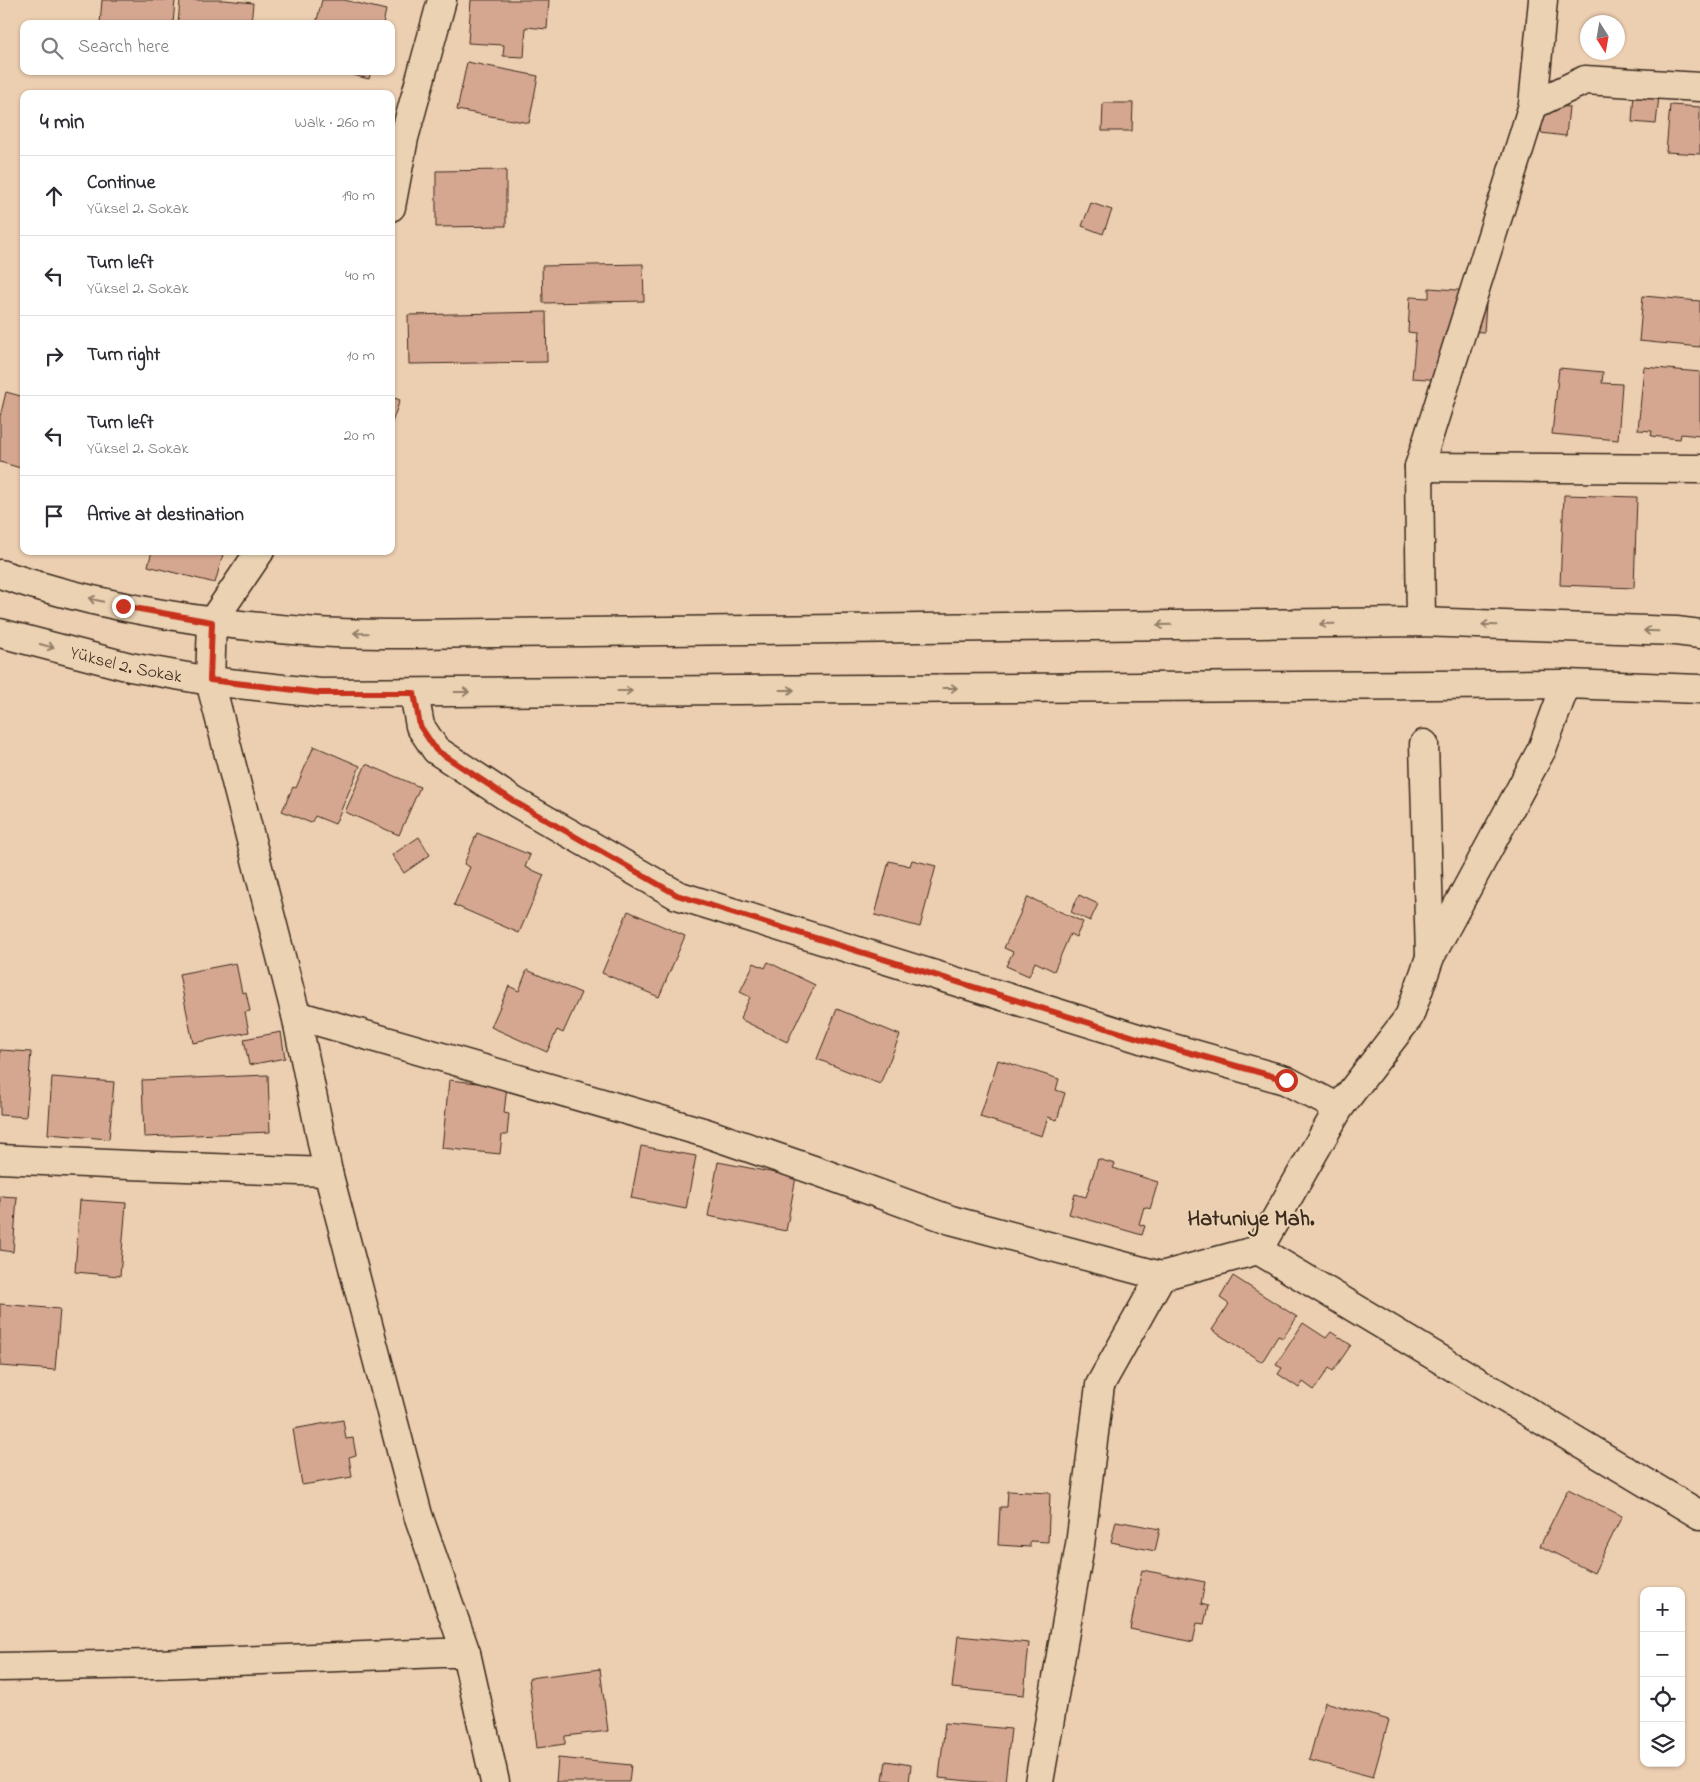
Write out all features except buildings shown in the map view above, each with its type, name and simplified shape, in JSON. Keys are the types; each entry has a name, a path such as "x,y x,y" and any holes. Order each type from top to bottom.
{"street":[{"path":"395,186 404,138 442,0"},
{"path":"1421,622 1419,467 1533,105 1543,0"},
{"path":"1533,105 1585,80 1700,87"},
{"path":"1419,467 1700,469"},
{"path":"257,555 212,622 210,680 296,1015 328,1172 418,1515 466,1653 495,1782"},
{"path":"0,574 31,584 123,606 212,622 319,632 410,634 1421,622 1700,634"},
{"name":"Yüksel 2. Sokak","path":"0,633 130,667 210,680 320,693 1566,684 1700,689"},
{"path":"296,1015 706,1133 951,1220 1161,1276 1258,1250 1339,1108 1408,1017 1430,957 1542,749 1566,684"},
{"path":"414,693 420,726 436,750 515,802 677,895 1141,1039 1286,1080 1339,1108"},
{"path":"1424,744 1430,957"},
{"path":"0,1158 328,1172"},
{"path":"1258,1250 1700,1515"},
{"path":"1040,1782 1080,1545 1100,1385 1161,1276"},
{"path":"0,1667 155,1664 466,1653"}],"district":[{"name":"Hatuniye Mah.","path":"1251,1217"}],"route":[{"path":"123,606 212,622 210,680 320,693 414,693 420,726 436,750 515,802 677,895 1141,1039 1286,1080"}]}
